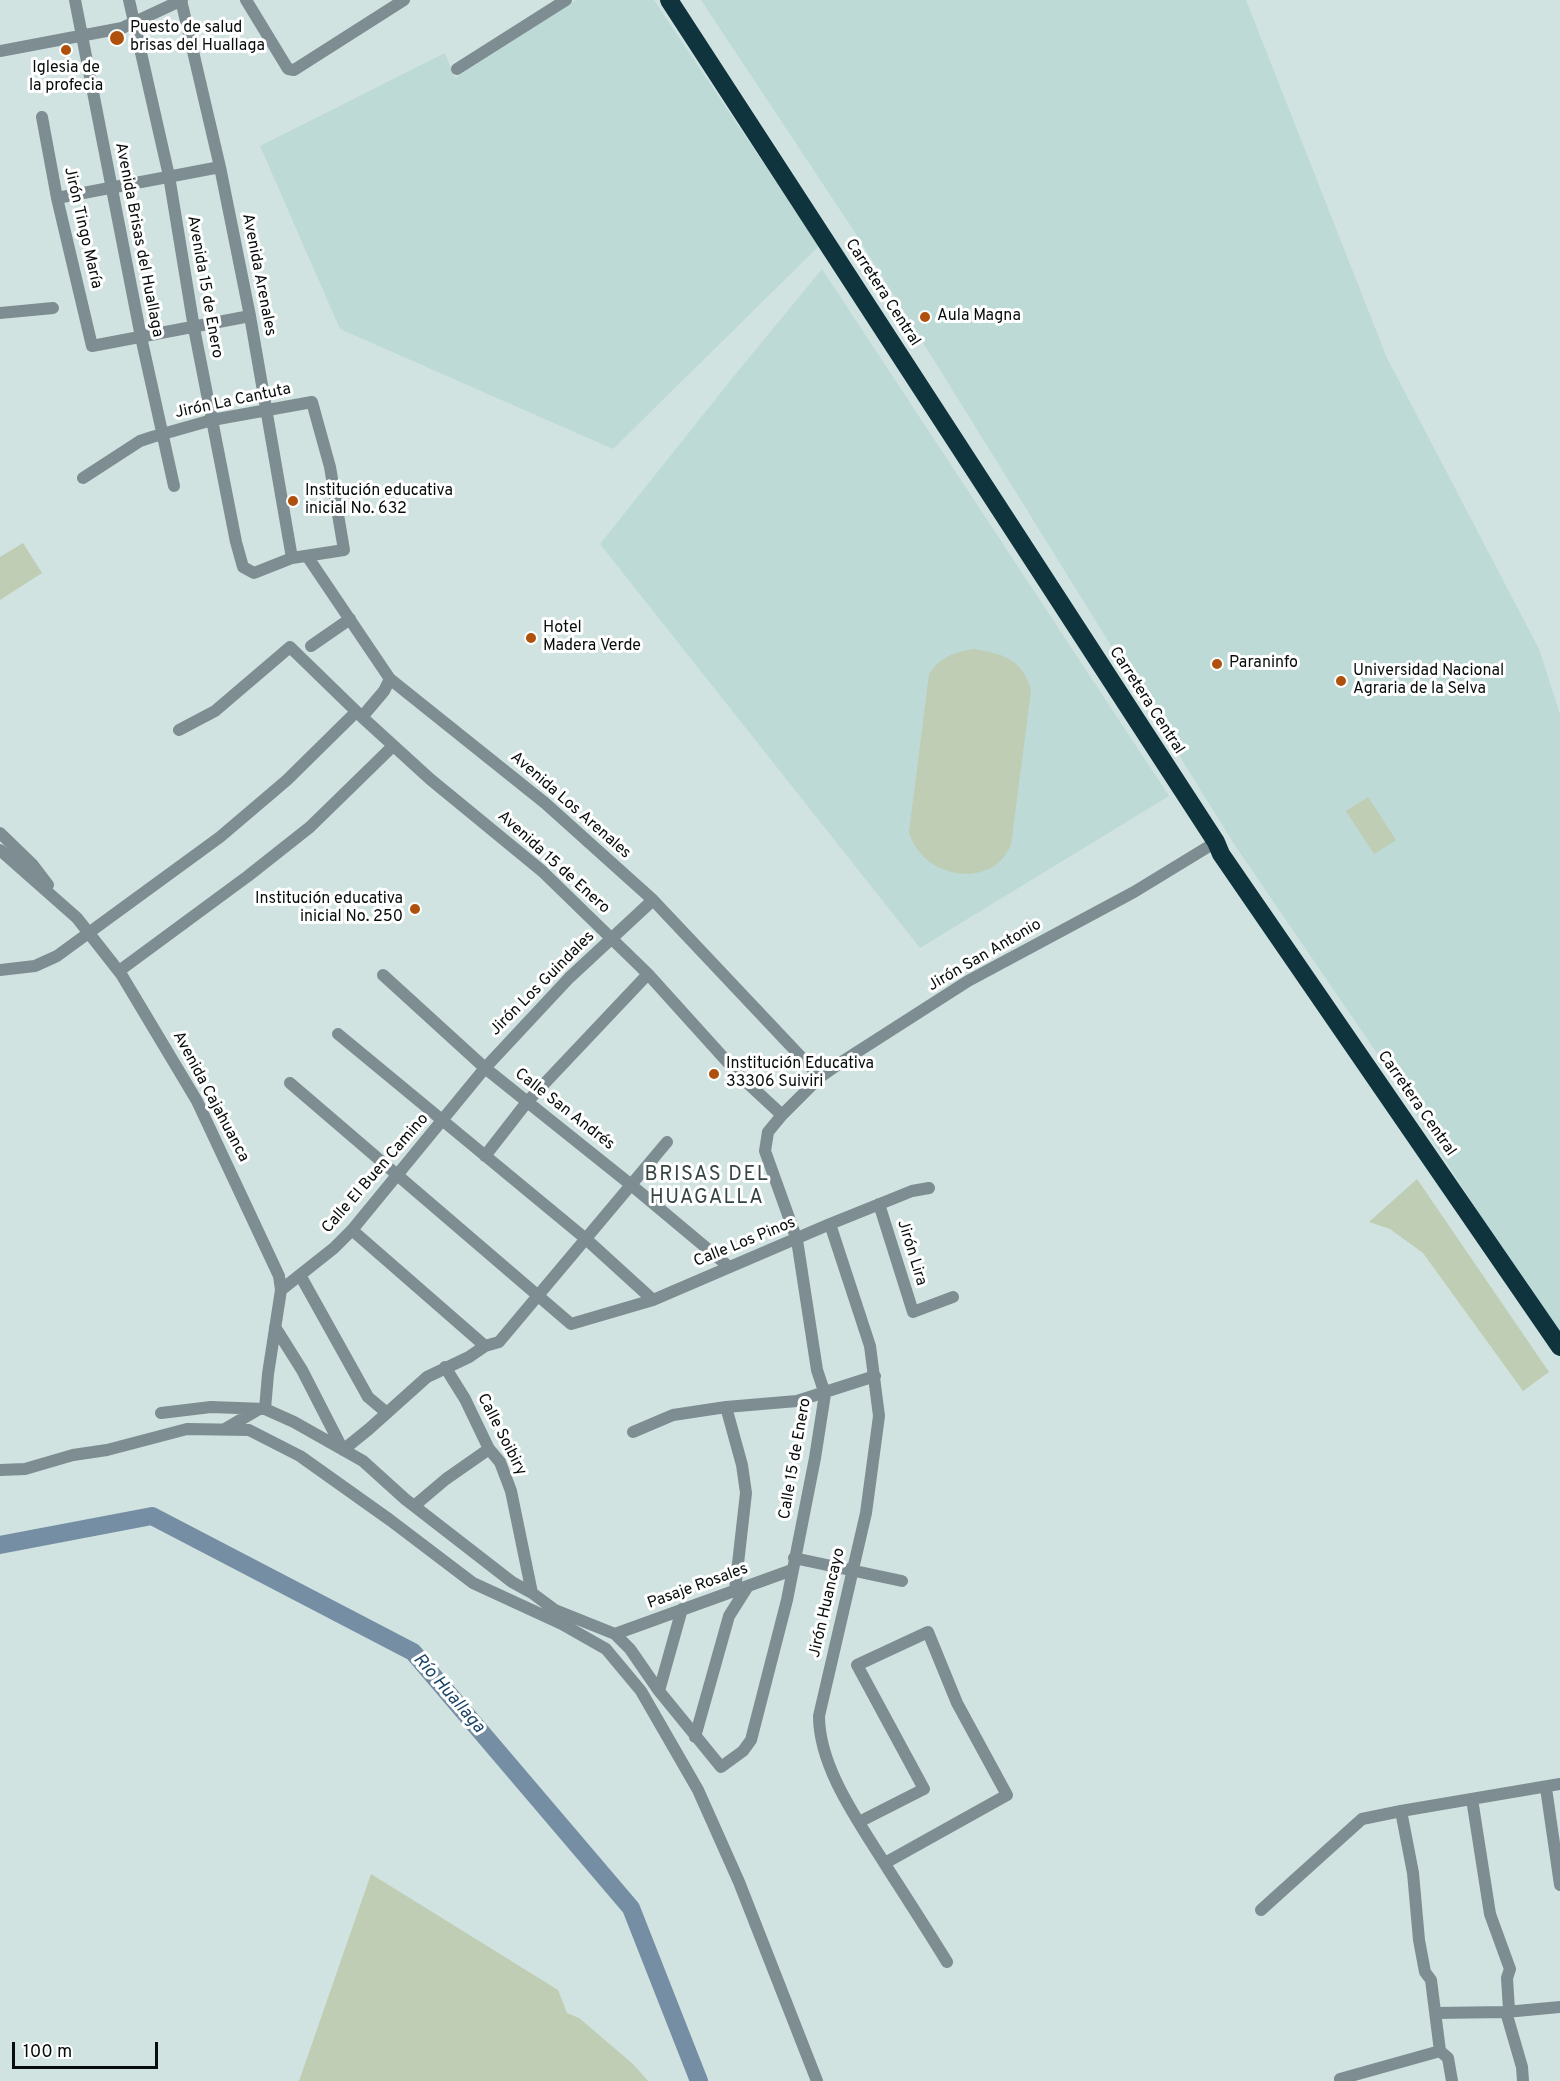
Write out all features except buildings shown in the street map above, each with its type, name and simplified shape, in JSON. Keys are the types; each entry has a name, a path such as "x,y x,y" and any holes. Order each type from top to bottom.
{"highway":[{"name":"Carretera Central","path":"669,0 1216,842 1221,854 1560,1347"}],"street":[{"name":"Avenida Brisas del Huallaga","path":"75,0 141,337 174,486"},
{"name":"Avenida 15 de Enero","path":"129,0 169,176 194,328 236,542 243,567 255,573 292,558"},
{"path":"0,51 122,28 181,0"},
{"name":"Avenida Arenales","path":"181,0 220,167 250,316 292,558"},
{"path":"246,0 288,69 294,70 404,0"},
{"path":"457,69 566,0"},
{"name":"Jirón Tingo María","path":"42,117 57,198 92,346 141,337"},
{"path":"57,198 220,167"},
{"path":"0,313 53,308"},
{"path":"141,337 250,316"},
{"name":"Jirón La Cantuta","path":"83,478 135,444 161,434 212,420 312,402 330,467 344,550 307,556"},
{"path":"292,558 307,556"},
{"name":"Avenida Los Arenales","path":"307,556 390,679 545,803 653,900 820,1077"},
{"path":"311,646 350,619"},
{"name":"Avenida 15 de Enero","path":"179,730 215,711 291,647 393,746 543,871 648,974 741,1077 782,1115"},
{"path":"0,970 27,968 42,964 57,956 220,837 384,692 390,679"},
{"path":"119,971 248,876 310,827 378,758 393,746"},
{"path":"0,833 32,864 63,904"},
{"name":"Jirón San Antonio","path":"782,1115 820,1077 968,981 1134,892 1216,842"},
{"name":"Avenida Cajahuanca","path":"0,850 63,904 90,932 119,971 181,1071 215,1135 279,1276 281,1290 262,1408"},
{"name":"Jirón Los Guindales","path":"485,1068 569,978 653,900"},
{"path":"485,1156 527,1102 648,974"},
{"name":"Calle San Andrés","path":"383,975 485,1068 728,1266"},
{"path":"338,1034 586,1239 653,1300"},
{"name":"Calle El Buen Camino","path":"281,1290 334,1248 352,1230 485,1068"},
{"path":"291,1083 538,1296"},
{"name":"Calle 15 de Enero","path":"695,1737 721,1767 743,1751 751,1740 787,1600 825,1394 817,1370 797,1240 765,1154 768,1132 782,1115"},
{"path":"343,1450 427,1377 469,1357 485,1346 499,1342 667,1142"},
{"name":"Calle Los Pinos","path":"538,1296 571,1324 653,1300 728,1266 797,1240 879,1204 912,1191 929,1188"},
{"name":"Jirón Lira","path":"879,1204 913,1312 953,1297"},
{"name":"Jirón Huancayo","path":"830,1224 870,1346 879,1416 866,1513 819,1716 819,1733 823,1748 850,1810 947,1962"},
{"path":"352,1230 485,1346"},
{"path":"300,1275 368,1397 387,1413"},
{"path":"275,1327 302,1370 343,1450"},
{"name":"Calle Soibiry","path":"445,1367 465,1399 489,1449 500,1462 511,1491 532,1593"},
{"path":"633,1432 673,1415 726,1407 797,1401 825,1394 874,1376"},
{"path":"161,1413 211,1407 262,1408 294,1422 363,1461 414,1506 512,1582 555,1610 615,1634 630,1649 658,1691 684,1719 695,1737"},
{"path":"726,1407 742,1465 746,1493 735,1590"},
{"path":"224,1430 262,1408"},
{"path":"0,1470 25,1468 187,1429 249,1430 300,1456 473,1583 562,1624 606,1649 641,1691 698,1790 739,1882 817,2081"},
{"path":"414,1506 446,1479 489,1449"},
{"path":"793,1564 902,1581"},
{"name":"Pasaje Rosales","path":"615,1634 748,1586 793,1564"},
{"path":"695,1737 729,1616 748,1586"},
{"path":"658,1691 682,1609"},
{"path":"859,1822 924,1789 857,1665 928,1632 957,1702 1007,1795 885,1863"},
{"path":"1261,1910 1362,1820 1401,1811 1560,1784"},
{"path":"1546,1788 1560,1885"},
{"path":"1472,1799 1490,1914 1510,1969 1509,2010 1506,2012 1522,2067 1523,2081"},
{"path":"1401,1811 1413,1873 1419,1940 1425,1972 1431,1980 1440,2051 1448,2058 1452,2081"},
{"path":"1436,2013 1506,2012 1560,2007"},
{"path":"1340,2079 1440,2051"}],"shaded area":[{"path":"576,0 654,0 819,246 613,449 340,329 260,146 445,53 455,78"},
{"name":"Universidad Nacional Agraria de la Selva","path":"701,0 1246,0 1387,358 1539,649 1560,714 1560,1342 1385,1065 1234,844 852,228"},
{"path":"822,269 1169,796 920,948 600,544"}],"green space":[{"path":"23,543 42,573 0,600 0,557"},
{"path":"974,649 1003,656 1017,665 1023,671 1031,690 1011,845 997,864 984,871 971,874 944,870 932,864 914,844 909,832 929,674 948,656"},
{"path":"1368,797 1396,840 1374,854 1346,811"},
{"path":"1417,1179 1549,1372 1523,1391 1423,1253 1390,1229 1369,1222"},
{"path":"371,1874 558,1990 567,2013 579,2018 633,2064 648,2081 299,2081"}],"waterway":[{"name":"Río Huallaga","path":"0,1545 152,1516 413,1652 631,1908 699,2081"}],"place":[{"name":"Puesto de salud brisas del Huallaga","path":"117,38"},
{"name":"Iglesia de la profecia","path":"66,50"},
{"name":"Aula Magna","path":"925,317"},
{"name":"Institución educativa inicial No. 632","path":"293,501"},
{"name":"Hotel Madera Verde","path":"531,638"},
{"name":"Paraninfo","path":"1217,664"},
{"name":"Universidad Nacional Agraria de la Selva","path":"1341,681"},
{"name":"Institución educativa inicial No. 250","path":"415,909"},
{"name":"Institución Educativa 33306 Suiviri","path":"714,1074"}],"district":[{"name":"BRISAS DEL HUAGALLA","path":"707,1188"}]}
